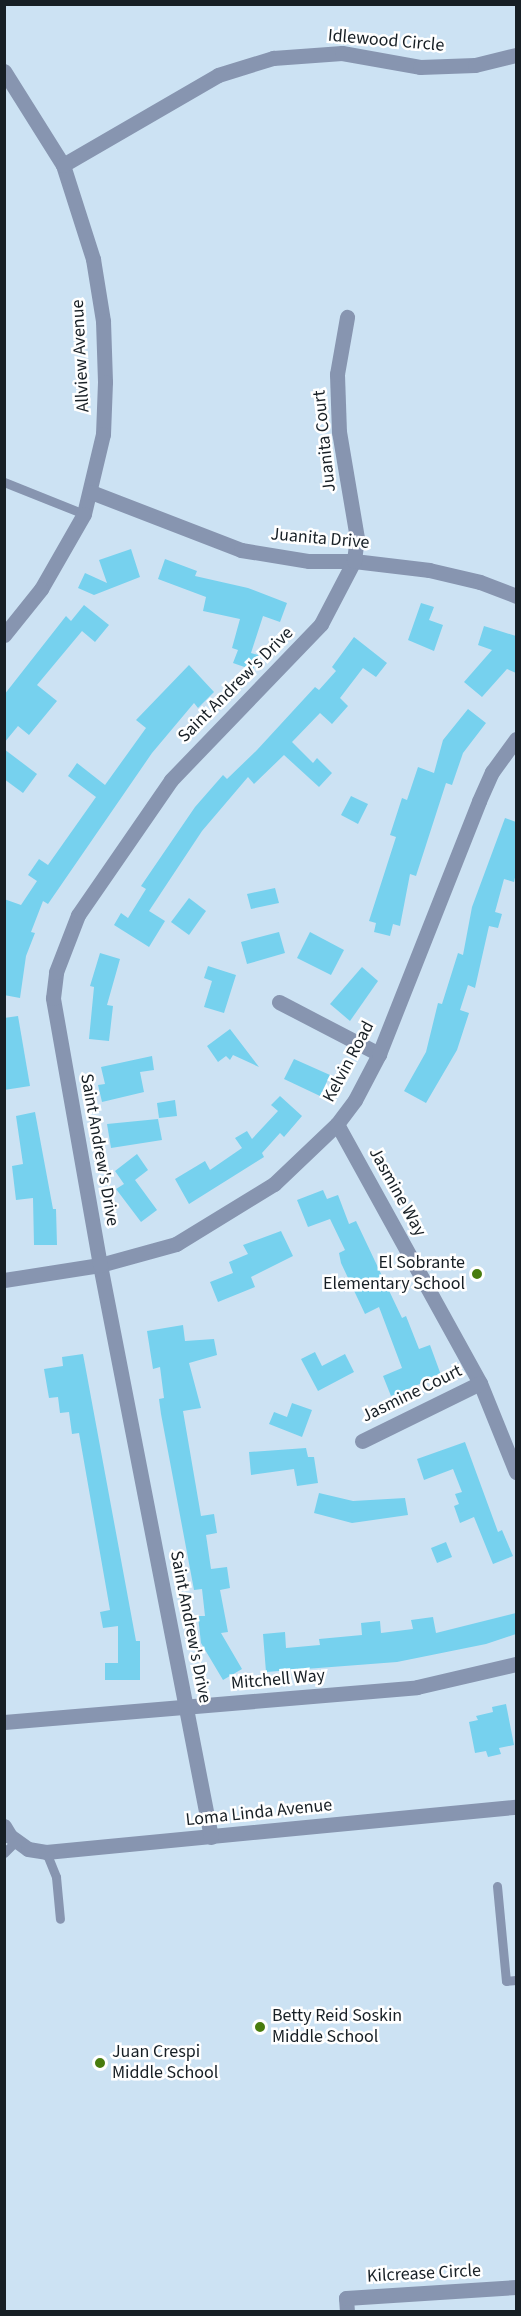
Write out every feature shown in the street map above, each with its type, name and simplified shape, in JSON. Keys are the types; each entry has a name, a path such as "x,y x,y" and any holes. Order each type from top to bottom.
{"street":[{"name":"Idlewood Circle","path":"63,165 218,75 273,58 342,53 420,67 475,65 516,55"},
{"name":"Allview Avenue","path":"4,71 63,165 93,259 103,321 103,434 91,492 84,514 41,589 4,634"},
{"name":"Juanita Court","path":"347,317 339,345 339,432 357,538 354,561"},
{"name":"Juanita Drive","path":"91,492 241,550 309,561 354,561 429,570 480,582 516,596"},
{"name":"Saint Andrew's Drive","path":"211,1837 100,1265 54,1008 56,972 67,938 78,915 171,780 321,624 354,561"},
{"name":"Kelvin Road","path":"4,1280 100,1265 176,1244 207,1228 274,1184 337,1124 355,1100 379,1054 479,801 492,772 516,739"},
{"path":"279,1002 379,1054"},
{"name":"Jasmine Way","path":"337,1124 480,1383 516,1472"},
{"name":"Jasmine Court","path":"362,1441 480,1383"},
{"name":"Mitchell Way","path":"4,1722 417,1687 516,1664"},
{"name":"Loma Linda Avenue","path":"10,1834 28,1849 46,1852 516,1807"},
{"name":"Kilcrease Circle","path":"347,2312 346,2298 516,2287"}],"lane":[{"path":"4,482 84,514"},
{"path":"4,1853 10,1834"},
{"path":"46,1852 56,1877 60,1919"},
{"path":"497,1886 506,1981 516,1980"}],"building":[{"path":"131,549 140,577 94,595 78,588 85,573 107,583 99,560"},
{"path":"165,559 197,571 195,576 248,588 287,603 280,622 263,616 251,653 258,655 253,670 233,663 238,650 232,648 240,619 203,611 206,597 158,579"},
{"path":"421,603 434,607 429,620 443,625 434,651 408,640"},
{"path":"84,605 109,625 95,642 82,631 37,685 57,701 29,735 18,726 4,743 4,695 66,616 71,621"},
{"path":"484,626 516,636 516,673 507,669 482,697 464,682 492,650 478,645"},
{"path":"354,637 387,663 376,677 363,668 340,698 348,706 332,724 320,713 292,742 313,763 317,758 332,773 319,787 284,755 254,784 248,777 202,831 149,911 165,921 149,947 114,925 121,913 128,918 146,889 141,886 195,807 223,775 227,779 257,750 315,687 319,690 336,671 332,667"},
{"path":"189,665 214,692 198,708 194,703 152,753 48,904 43,901 31,932 35,933 26,956 20,998 4,995 4,899 21,905 37,881 28,875 39,859 48,865 96,797 68,776 77,763 105,785 146,728 136,720"},
{"path":"468,709 486,723 463,753 452,785 446,783 416,876 410,874 400,926 393,924 390,936 374,932 376,923 369,921 396,837 390,835 402,798 407,800 418,767 434,773 443,740"},
{"path":"4,749 37,774 23,793 4,779"},
{"path":"351,796 368,804 358,824 341,815"},
{"path":"505,818 516,822 514,882 504,879 495,912 502,914 498,928 489,926 475,988 468,985 460,1010 469,1013 457,1050 426,1103 404,1091 426,1052 438,1003 442,1004 458,953 463,955 472,907"},
{"path":"275,888 279,903 251,909 247,894"},
{"path":"189,898 206,911 189,935 171,922"},
{"path":"279,932 285,953 247,964 241,942"},
{"path":"310,932 344,950 331,975 297,958"},
{"path":"100,953 120,959 107,1005 113,1006 109,1041 89,1039 94,987 90,986"},
{"path":"208,966 236,975 224,1013 204,1007 212,981 204,978"},
{"path":"362,967 378,981 350,1021 330,1004"},
{"path":"18,1016 30,1086 4,1090 4,1018"},
{"path":"230,1029 259,1067 233,1055 230,1060 226,1056 218,1062 207,1046"},
{"path":"152,1056 154,1070 140,1072 144,1092 102,1102 98,1085 105,1084 101,1067"},
{"path":"294,1059 330,1075 320,1096 284,1079"},
{"path":"280,1096 302,1116 284,1137 280,1133 262,1153 264,1157 189,1204 175,1179 205,1161 210,1170 242,1148 235,1138 247,1131 252,1139 278,1111 271,1105"},
{"path":"175,1100 177,1116 159,1118 157,1103"},
{"path":"35,1112 53,1209 56,1209 57,1245 34,1245 33,1198 16,1200 12,1166 23,1164 16,1116"},
{"path":"158,1119 162,1140 111,1148 107,1124"},
{"path":"137,1154 148,1170 135,1180 157,1210 141,1222 116,1189 124,1184 115,1171"},
{"path":"323,1190 327,1199 338,1195 349,1224 356,1221 402,1318 406,1316 419,1349 430,1345 441,1375 391,1396 383,1376 402,1368 379,1307 365,1314 341,1263 339,1253 345,1250 330,1219 308,1227 297,1200"},
{"path":"281,1231 293,1256 251,1277 255,1287 218,1302 210,1282 233,1273 229,1262 248,1254 243,1245"},
{"path":"183,1325 185,1341 214,1339 217,1355 189,1363 201,1408 183,1411 201,1516 214,1514 217,1533 206,1535 211,1569 227,1567 230,1588 220,1590 228,1632 221,1633 242,1669 223,1680 201,1643 198,1616 205,1616 202,1589 194,1590 161,1414 159,1399 164,1398 160,1367 153,1369 147,1331"},
{"path":"315,1352 322,1366 345,1354 354,1372 318,1391 301,1359"},
{"path":"83,1354 136,1641 140,1641 140,1680 105,1680 105,1663 118,1663 118,1626 103,1628 100,1612 110,1610 79,1433 72,1434 69,1412 60,1413 58,1397 49,1398 44,1369 63,1366 62,1357"},
{"path":"292,1403 312,1410 302,1437 269,1424 274,1412 287,1417"},
{"path":"465,1442 498,1532 502,1530 513,1556 493,1564 474,1517 460,1523 454,1506 459,1504 455,1494 462,1492 453,1469 424,1480 417,1459"},
{"path":"306,1448 308,1457 314,1457 318,1483 297,1486 294,1469 251,1475 249,1452"},
{"path":"319,1493 353,1501 405,1498 408,1515 352,1523 314,1513"},
{"path":"446,1542 452,1557 437,1563 431,1548"},
{"path":"516,1613 516,1634 486,1644 397,1662 266,1672 263,1634 285,1632 286,1648 320,1645 319,1639 362,1635 361,1623 380,1621 381,1633 413,1629 411,1620 433,1617 436,1633"},
{"path":"506,1704 514,1745 499,1748 501,1754 488,1757 486,1751 475,1753 469,1722 478,1720 476,1716 493,1712 492,1707"}],"place":[{"name":"El Sobrante Elementary School","path":"477,1274"},
{"name":"Betty Reid Soskin Middle School","path":"260,2027"},
{"name":"Juan Crespi Middle School","path":"100,2063"}]}
